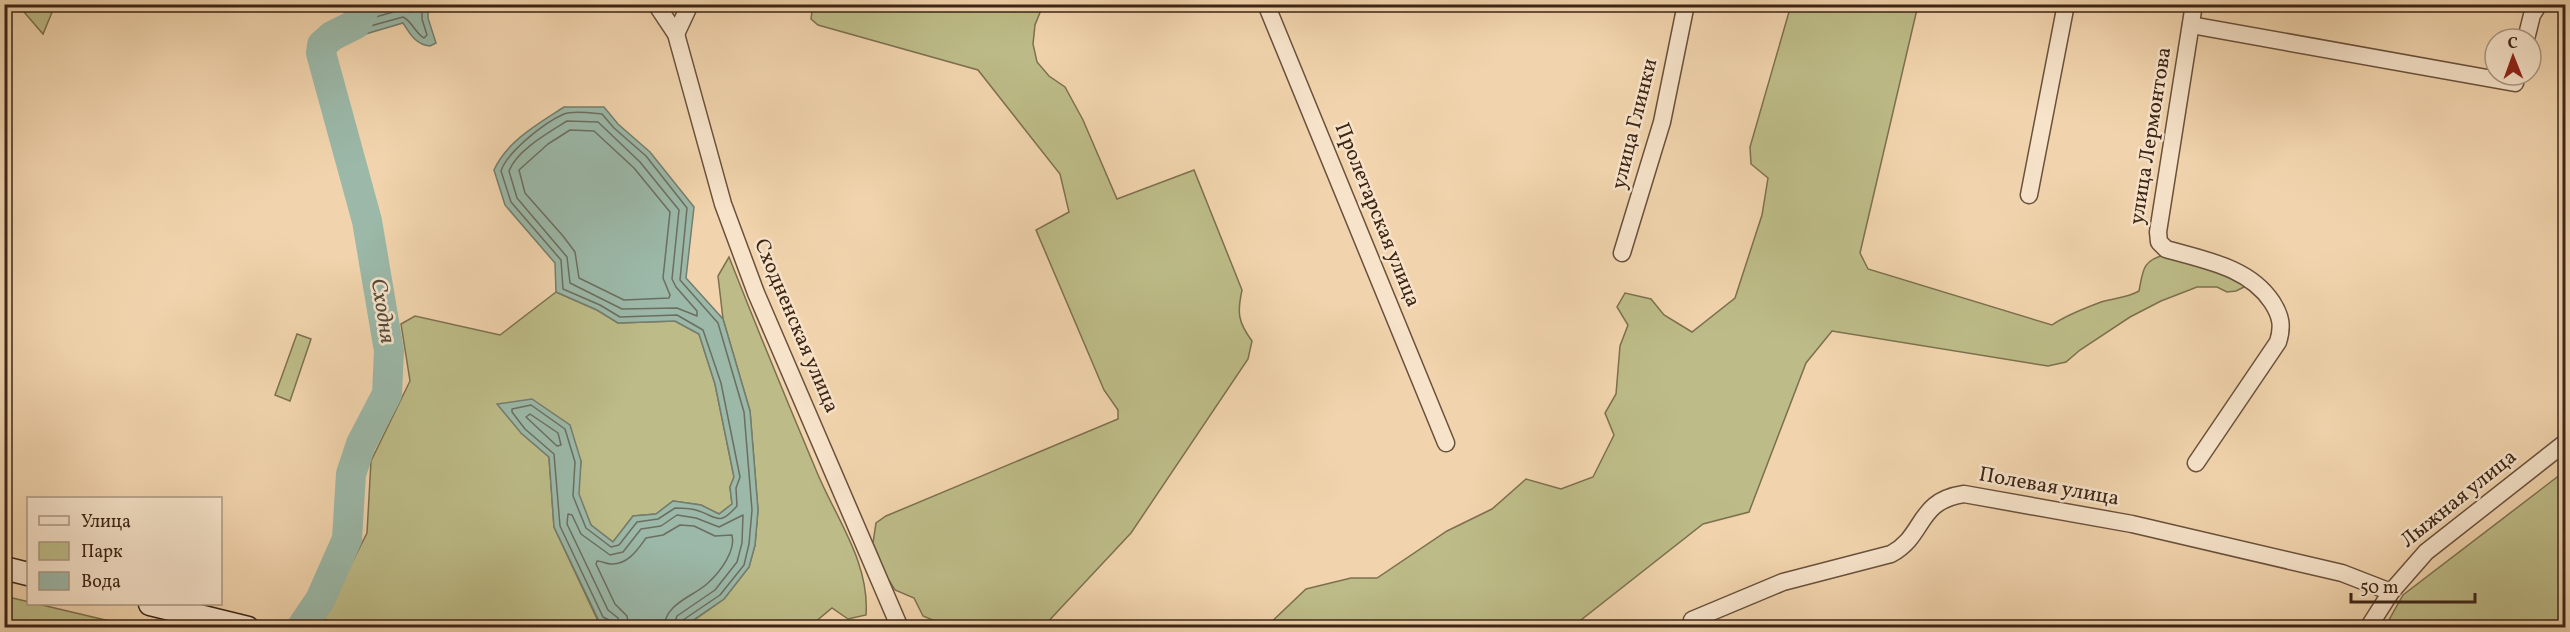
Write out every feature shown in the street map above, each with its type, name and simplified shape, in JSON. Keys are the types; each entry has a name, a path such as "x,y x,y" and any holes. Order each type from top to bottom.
{"main road":[{"path":"4,568 27,574"},
{"path":"158,605 248,627"}],"street":[{"name":"Сходненская улица","path":"656,4 676,34 723,204 756,293 900,627"},
{"path":"676,34 690,4"},
{"name":"Пролетарская улица","path":"1266,4 1446,444"},
{"name":"улица Глинки","path":"1622,253 1662,122 1686,4"},
{"path":"2029,195 2066,4"},
{"name":"улица Лермонтова","path":"2194,4 2158,232 2159,242 2166,249 2226,267 2248,277 2262,288 2281,320 2278,342 2196,463"},
{"path":"2529,27 2532,15 2539,4"},
{"path":"2191,25 2483,77"},
{"name":"Лыжная улица","path":"2368,627 2391,592 2426,552 2565,442"},
{"name":"Полевая улица","path":"1692,620 1783,582 1891,554 1904,548 1930,508 1938,501 1964,494 2132,524 2342,573 2391,592"}],"green space":[{"path":"813,4 1043,5 1035,25 1033,44 1037,62 1049,76 1065,87 1083,120 1117,199 1194,170 1242,290 1239,305 1240,317 1252,341 1248,359 1131,533 1043,627 949,627 923,616 914,598 895,590 873,543 876,523 886,516 1118,419 1118,410 1104,390 1036,230 1069,212 1060,174 978,70 818,25 811,19"},
{"path":"18,5 55,5 43,34"},
{"path":"1791,5 1918,5 1860,253 1868,269 2052,325 2069,315 2101,302 2139,291 2145,267 2157,257 2165,255 2241,278 2244,287 2227,292 2217,287 2197,287 2161,301 2130,317 2066,362 2048,366 1832,331 1806,363 1749,512 1703,524 1572,627 1265,628 1306,589 1351,578 1377,578 1447,531 1492,509 1526,479 1561,489 1593,477 1614,435 1605,413 1616,394 1620,346 1628,325 1617,307 1625,293 1651,299 1664,315 1692,332 1735,298 1762,215 1768,178 1751,164 1750,147"},
{"path":"729,257 816,470 857,558 866,595 866,615 848,619 832,608 809,627 683,628 724,599 749,567 755,545 758,510 750,411 723,319 718,276"},
{"path":"556,292 597,310 618,323 675,321 699,334 715,384 734,477 730,487 732,504 719,514 701,505 673,501 656,514 633,516 613,542 591,525 578,494 581,461 521,433 549,457 554,527 599,623 621,627 356,628 323,619 367,533 371,461 410,381 401,324 415,316 500,335"},
{"path":"297,334 311,339 290,401 275,395"},
{"path":"2565,471 2565,627 2385,627 2403,595"},
{"path":"4,596 27,601 27,605 42,605 135,627 5,627"}],"water":[{"path":"347,5 428,5 428,18 436,43 430,46 421,44 403,23 335,43 330,32 342,20"},
{"path":"564,107 604,107 618,124 650,152 694,207 686,278 723,319 750,411 758,510 755,545 749,567 724,599 683,627 621,627 600,623 554,527 549,457 521,433 497,404 532,399 570,425 581,461 579,494 591,525 613,542 633,516 656,514 673,501 701,505 719,514 732,504 730,487 734,477 715,384 699,334 675,321 618,323 597,310 556,292 555,263 505,205 494,170 500,160 524,134"}],"waterway":[{"name":"Сходня","path":"301,628 320,600 347,539 351,474 361,444 387,394 389,351 367,221 321,53 322,45 332,36 356,24 367,4"}]}
